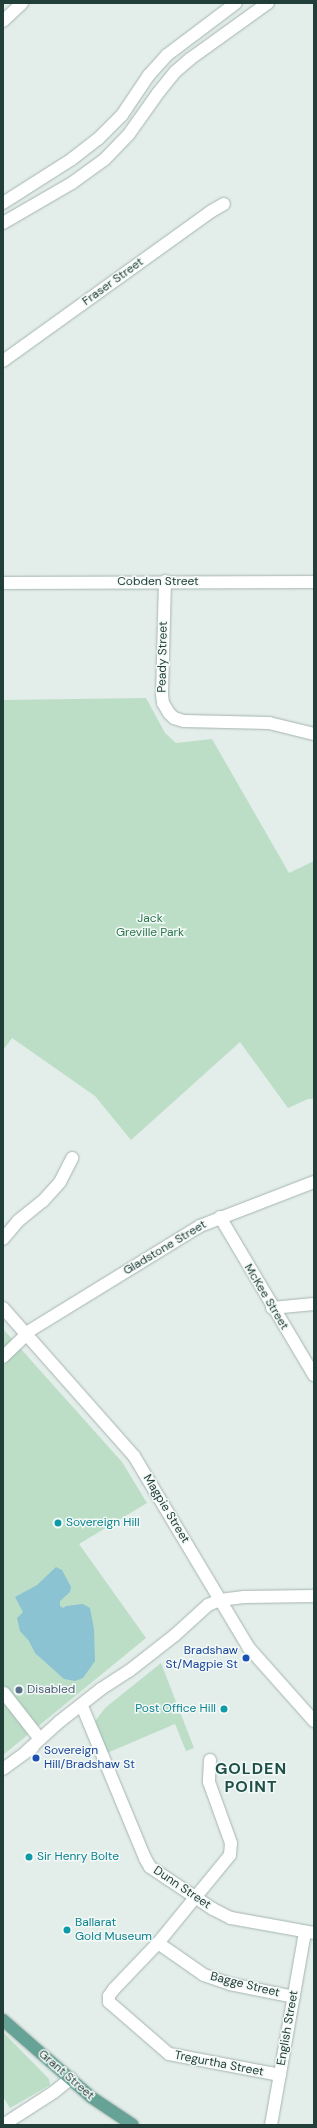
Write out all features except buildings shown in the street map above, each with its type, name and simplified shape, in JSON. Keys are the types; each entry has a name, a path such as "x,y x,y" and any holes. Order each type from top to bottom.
{"main road":[{"name":"Grant Street","path":"3,2020 100,2103 133,2125"}],"street":[{"path":"3,21 22,3"},
{"path":"3,203 72,159 95,142 122,115 149,75 167,55 236,3"},
{"path":"3,223 72,183 104,160 129,134 175,72 193,57 268,3"},
{"name":"Fraser Street","path":"3,361 210,212 224,204"},
{"name":"Peady Street","path":"165,581 162,699 169,713 174,718 184,721 269,722 314,734"},
{"name":"Cobden Street","path":"3,582 314,582"},
{"path":"3,1239 18,1221 43,1201 60,1182 72,1158"},
{"name":"Gladstone Street","path":"3,1357 26,1334 191,1231 220,1217 314,1182"},
{"name":"McKee Street","path":"220,1217 272,1308 314,1376"},
{"path":"272,1308 314,1304"},
{"name":"Magpie Street","path":"3,1308 134,1456 253,1655 314,1721"},
{"path":"5,1768 83,1709 101,1689 129,1671 175,1635 211,1613 220,1600 244,1597 314,1596"},
{"path":"4,1693 40,1739"},
{"path":"27,1751 40,1739 83,1709"},
{"name":"Dunn Street","path":"83,1709 146,1862 156,1872 218,1912 235,1919 310,1932"},
{"path":"158,1943 194,1897 228,1858 232,1849 230,1838 210,1785 210,1760"},
{"name":"English Street","path":"271,2125 294,1997 310,1932"},
{"name":"Bagge Street","path":"158,1943 192,1968 211,1978 294,1997"},
{"name":"Tregurtha Street","path":"158,1943 114,1989 109,1998 111,2006 169,2054 280,2075"},
{"path":"3,2125 54,2092 71,2078"}],"green space":[{"name":"Jack Greville Park","path":"146,698 165,733 176,743 212,739 289,873 314,861 314,1099 308,1099 288,1108 240,1042 131,1140 95,1096 12,1038 3,1050 3,700"},
{"name":"Sovereign Hill","path":"3,1329 122,1462 147,1503 79,1544 146,1638 3,1755"},
{"path":"161,1663 194,1748 186,1751 175,1724 107,1753 95,1722 96,1720 105,1708"},
{"path":"3,2032 49,2079 50,2085 10,2108 3,2097"}],"water":[{"path":"56,1567 62,1570 71,1587 70,1592 60,1601 60,1606 63,1608 66,1606 83,1604 90,1608 94,1629 95,1661 83,1678 75,1681 64,1679 35,1653 29,1641 20,1631 17,1618 23,1612 15,1597 37,1585"}],"place":[{"name":"Sovereign Hill","path":"58,1523"},
{"name":"Bradshaw St/Magpie St","path":"246,1658"},
{"name":"Disabled","path":"19,1690"},
{"name":"Post Office Hill","path":"224,1709"},
{"name":"Sovereign Hill/Bradshaw St","path":"36,1758"},
{"name":"Sir Henry Bolte","path":"29,1857"},
{"name":"Ballarat Gold Museum","path":"67,1930"}],"district":[{"name":"GOLDEN POINT","path":"251,1778"}]}
